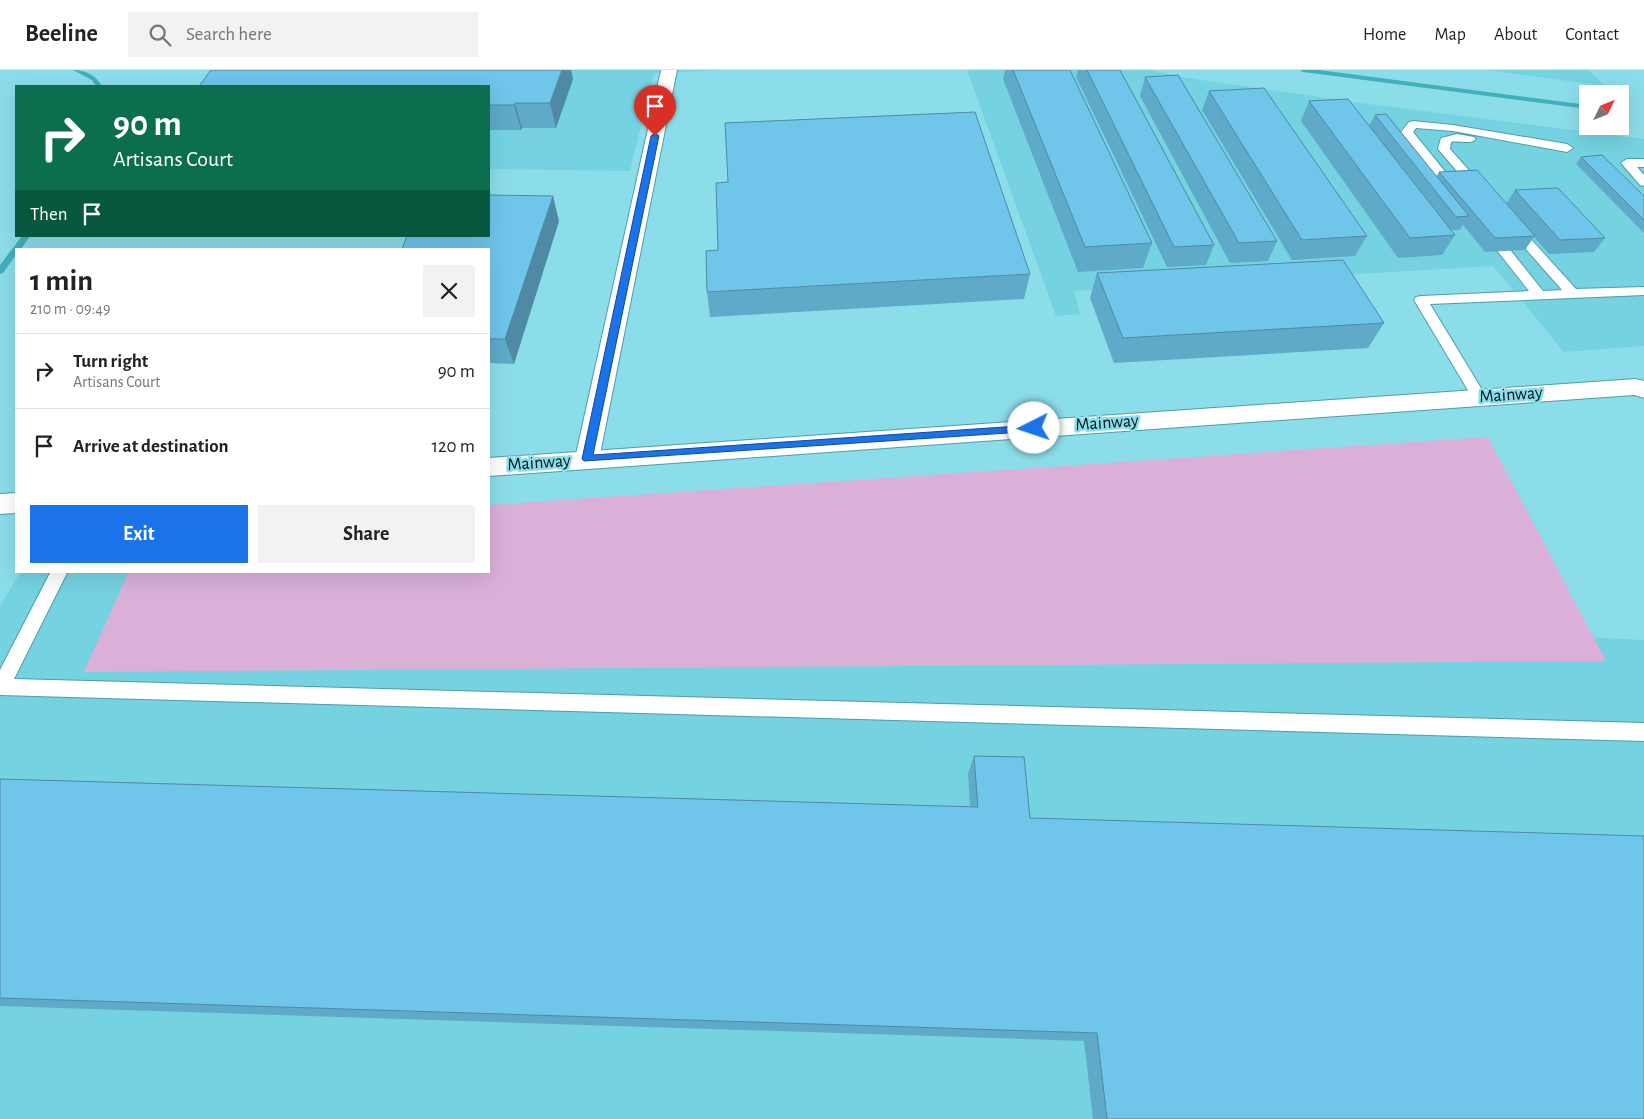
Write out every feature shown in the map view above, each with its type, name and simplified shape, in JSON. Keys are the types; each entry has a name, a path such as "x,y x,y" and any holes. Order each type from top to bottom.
{"street":[{"path":"588,459 669,70"},
{"name":"Mainway","path":"490,466 1480,398 1641,383"},
{"path":"0,504 15,503"}],"lane":[{"path":"1461,199 1407,132 1414,124 1453,128 1568,148"},
{"path":"1489,200 1444,149 1445,140 1457,137 1554,152"},
{"path":"1644,163 1627,163 1644,182"},
{"path":"1479,222 1540,296"},
{"path":"1508,222 1573,294"},
{"path":"1480,398 1421,300 1644,291"},
{"path":"59,573 0,687 1644,732"}],"shaded area":[{"path":"219,70 728,70 654,73 630,171 490,169 490,85 207,85"},
{"path":"967,70 1151,70 1188,78 1361,103 1579,131 1579,135 1613,135 1644,139 1644,346 1564,352 1493,266 1074,291 1080,314 1056,316"},
{"path":"1487,70 1589,70 1604,85"},
{"path":"1488,437 1606,661 84,672 128,573 490,573 490,505"},
{"path":"20,573 185,573 1644,640 1644,1119 0,1119 0,606"}],"building":[{"path":"211,70 562,70 550,103 515,103 514,105 490,105 490,85 200,85"},
{"path":"1013,70 1070,70 1152,243 1085,247"},
{"path":"1087,70 1120,70 1214,245 1174,247"},
{"path":"1178,75 1277,241 1239,243 1145,77"},
{"path":"1264,88 1367,236 1302,240 1209,91"},
{"path":"1348,99 1455,235 1410,238 1309,101"},
{"path":"975,112 1030,274 707,292 706,251 718,250 716,183 728,182 725,123"},
{"path":"1386,114 1469,216 1456,217 1375,115"},
{"path":"1602,155 1644,196 1644,220 1581,157"},
{"path":"1477,170 1535,236 1495,238 1439,172"},
{"path":"1558,188 1605,238 1560,240 1515,190"},
{"path":"490,195 553,196 505,339 490,339 490,248 402,248 407,237 490,237"},
{"path":"1343,260 1384,323 1123,338 1097,273"},
{"path":"974,756 1024,757 1030,818 1644,836 1644,1119 1107,1119 1097,1033 0,998 0,779 978,807"}],"waterway":[{"path":"76,70 94,79 98,85"},
{"path":"1303,70 1579,106"},
{"path":"18,248 25,237"},
{"path":"0,271 15,251"}],"route":[{"path":"655,136 588,459 1034,428"}]}
